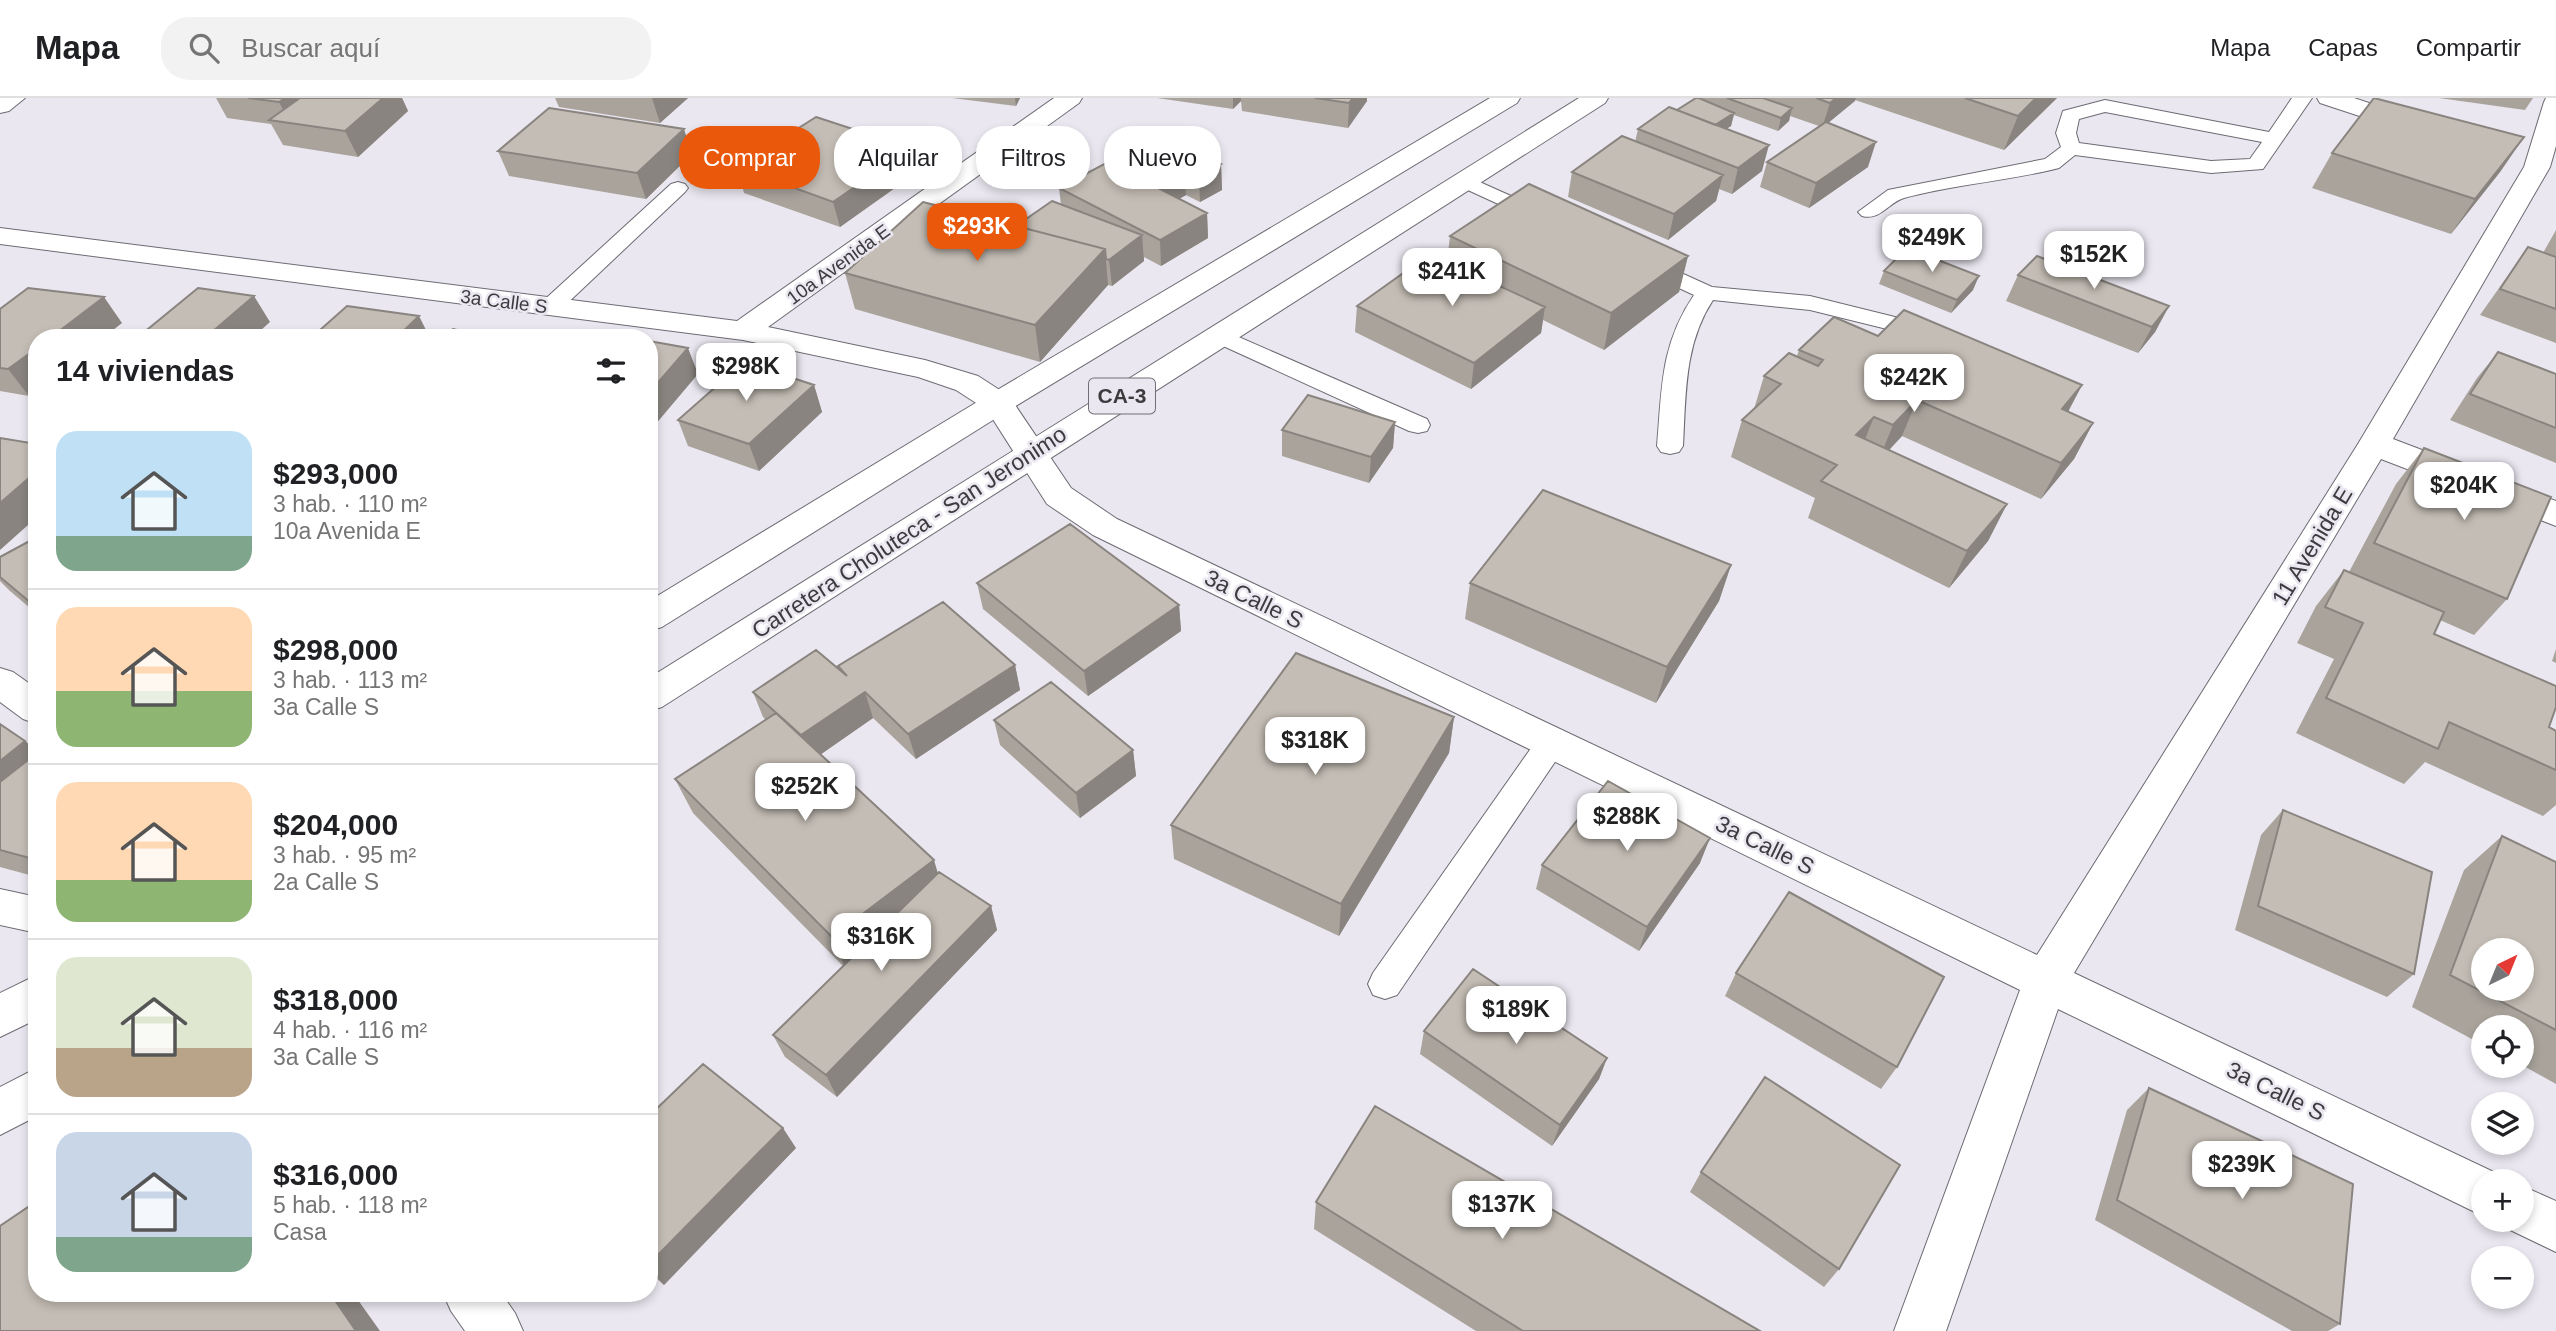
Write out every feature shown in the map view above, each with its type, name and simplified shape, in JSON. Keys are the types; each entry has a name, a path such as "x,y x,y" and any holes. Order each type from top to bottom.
{"main road":[{"path":"0,106 13,98"},
{"name":"10a Avenida E","path":"743,331 1069,98"},
{"name":"CA-3","path":"658,612 998,403 1508,98"},
{"name":"Carretera Choluteca - San Jeronimo","path":"658,691 1596,98"},
{"path":"2329,98 2433,132"},
{"name":"11 Avenida E","path":"1920,1331 2046,980 2374,444 2535,166 2556,102"},
{"name":"3a Calle S","path":"0,236 743,331 925,369 967,383 998,403 1059,496 1105,527 2471,1186"},
{"path":"2374,444 2556,514"},
{"path":"0,682 28,702"},
{"path":"0,908 28,913"},
{"path":"0,1017 28,1000"},
{"path":"0,1113 28,1096"},
{"path":"2534,1216 2556,1227"},
{"path":"476,1302 497,1331"}],"lane":[{"path":"1869,212 1895,194 2052,164 2071,148 2211,167 2256,165 2302,98"},
{"path":"2071,148 2066,133 2070,114 2105,107 2276,139"},
{"path":"1464,181 1561,225"},
{"path":"550,307 678,188"},
{"path":"1622,253 1707,293 1810,303 1899,325 1950,347"},
{"path":"1670,446 1676,359 1694,313 1707,293"},
{"path":"1218,335 1418,425"},
{"path":"1385,984 1552,743"}],"building":[{"path":"248,98 285,98 279,102"},
{"path":"300,98 383,98 345,131 269,120"},
{"path":"1315,98 1353,98 1349,103"},
{"path":"1696,98 1734,113 1715,125 1677,110"},
{"path":"1727,98 1763,98 1792,108 1781,118"},
{"path":"1816,98 1836,98 1830,103"},
{"path":"1965,98 2036,98 2018,116"},
{"path":"2374,98 2524,137 2475,199 2332,153"},
{"path":"1669,107 1769,145 1738,168 1638,129"},
{"path":"549,108 679,128 679,134 637,173 498,151"},
{"path":"816,117 844,126 834,126 834,189 852,189 833,202 797,189 820,189 820,126 802,126"},
{"path":"1826,122 1876,142 1816,183 1767,162"},
{"path":"1622,136 1723,175 1674,214 1572,172"},
{"path":"1104,164 1104,189 1160,189 1207,213 1160,240 1061,189 1090,189 1090,172"},
{"path":"1529,184 1688,256 1611,313 1450,236"},
{"path":"1052,201 1142,235 1109,260 1106,259 1105,249 1016,226"},
{"path":"923,202 1105,249 1035,325 845,273"},
{"path":"2528,247 2556,257 2556,309 2500,289"},
{"path":"1907,248 1979,276 1957,300 1884,271"},
{"path":"1430,254 1545,307 1474,363 1357,306"},
{"path":"2037,256 2169,306 2152,327 2018,275"},
{"path":"28,288 104,297 62,329 28,329 28,355 8,369 0,368 0,309"},
{"path":"198,288 254,296 216,329 148,329"},
{"path":"347,306 419,316 405,329 321,329"},
{"path":"1904,310 2082,385 2062,409 2093,423 2061,463 1917,400 1893,425 1874,417 1856,435 2007,504 1967,551 1821,481 1837,465 1742,420 1781,384 1764,376 1789,353 1818,366 1823,360 1799,350 1834,317 1878,336"},
{"path":"658,343 688,348 658,383"},
{"path":"2498,352 2556,374 2556,428 2470,394"},
{"path":"744,362 814,385 749,444 678,420"},
{"path":"1308,395 1395,422 1371,457 1282,430"},
{"path":"0,438 28,443 28,479 0,503"},
{"path":"2424,448 2551,497 2507,599 2374,543"},
{"path":"1543,490 1731,565 1667,667 1470,583"},
{"path":"1070,524 1179,605 1084,671 977,583"},
{"path":"28,542 28,600 0,577 0,557"},
{"path":"2344,570 2444,612 2434,634 2556,686 2556,707 2549,727 2556,731 2556,770 2449,722 2438,749 2326,698 2363,623 2325,607"},
{"path":"943,602 1015,665 908,734 865,692 801,735 753,692 816,650 847,676 838,666"},
{"path":"1296,653 1454,717 1341,904 1171,825"},
{"path":"1051,682 1133,750 1076,793 994,720"},
{"path":"776,713 934,860 832,937 675,779"},
{"path":"0,724 25,741 0,761"},
{"path":"28,760 28,858 0,850 0,782"},
{"path":"1608,781 1710,838 1647,927 1542,865"},
{"path":"2283,810 2432,872 2414,974 2258,906"},
{"path":"2502,836 2556,862 2556,1030 2534,1019 2534,1015 2527,1015 2500,1001 2534,1001 2534,938 2471,938 2471,986 2450,975"},
{"path":"939,872 991,906 826,1075 773,1035"},
{"path":"1789,892 1944,977 1897,1067 1736,973"},
{"path":"1473,969 1607,1058 1560,1125 1424,1031"},
{"path":"703,1064 783,1128 658,1255 658,1107"},
{"path":"1765,1077 1900,1165 1839,1269 1701,1172"},
{"path":"2149,1088 2353,1184 2340,1324 2117,1200"},
{"path":"1375,1106 1760,1331 1523,1331 1316,1202"},
{"path":"28,1207 28,1302 336,1302 356,1331 0,1331 0,1226"}]}
